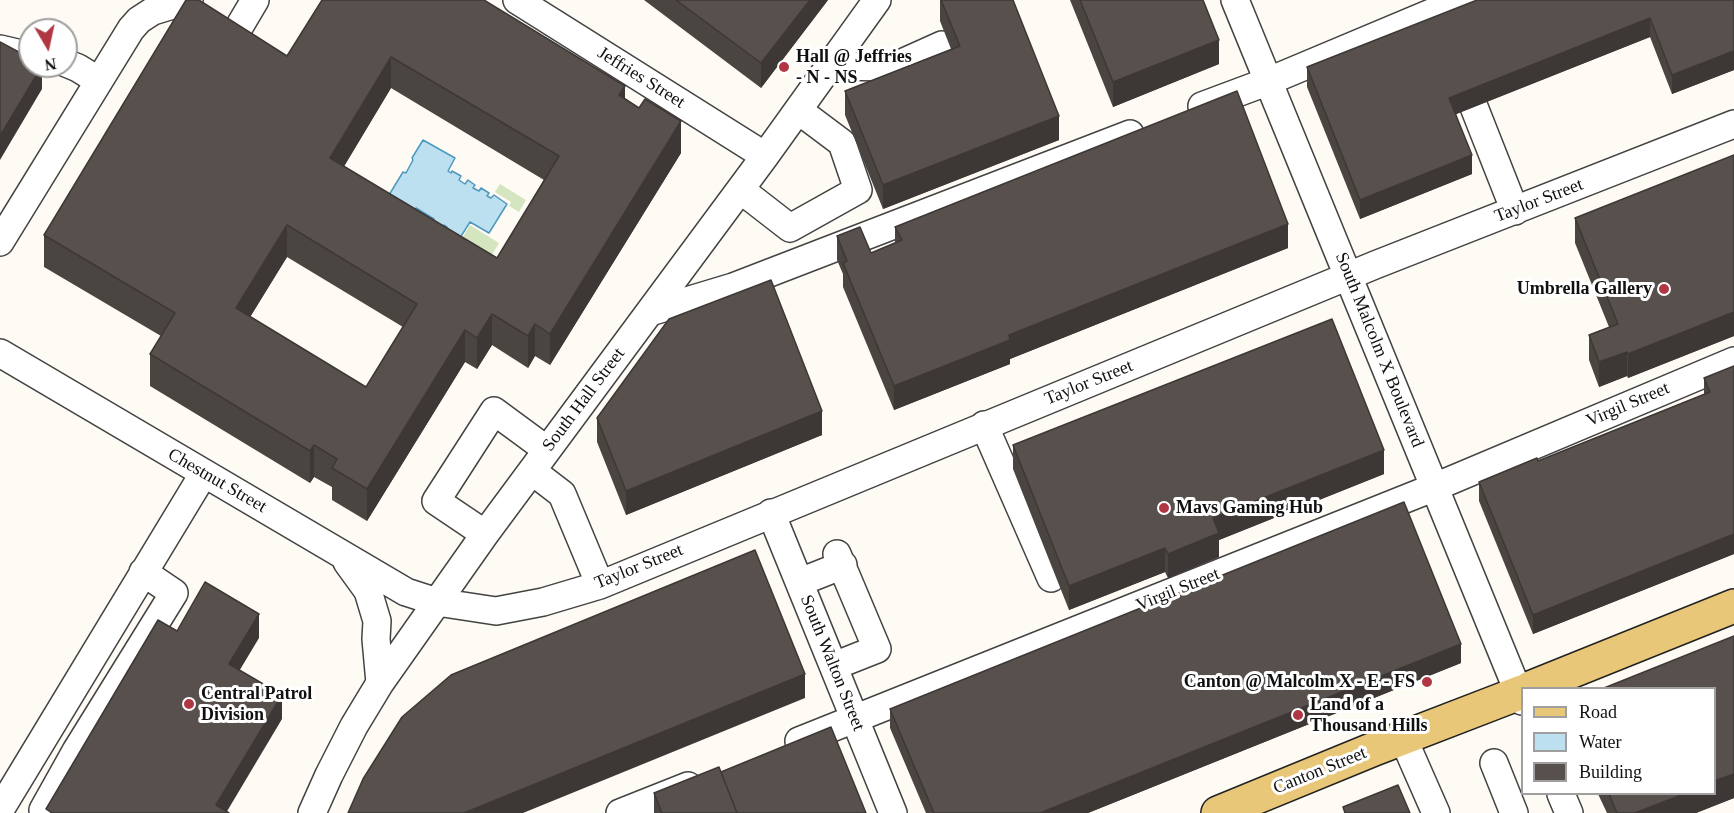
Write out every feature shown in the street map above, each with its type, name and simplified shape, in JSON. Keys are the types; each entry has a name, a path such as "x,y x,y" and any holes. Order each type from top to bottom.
{"main road":[{"name":"Canton Street","path":"1538,687 1734,606"},
{"name":"Canton Street","path":"1218,813 1403,738 1521,694"}],"street":[{"path":"0,242 131,29 153,11 189,0"},
{"path":"226,49 255,0"},
{"name":"Jeffries Street","path":"517,0 765,156"},
{"name":"South Hall Street","path":"312,813 328,775 380,683 485,534 741,190 878,0"},
{"name":"South Malcolm X Boulevard","path":"1235,0 1435,487 1521,687"},
{"path":"650,312 733,287 1269,81 1462,0"},
{"path":"830,66 893,67 942,45"},
{"path":"0,49 18,53"},
{"path":"78,68 99,81"},
{"path":"1474,107 1515,211"},
{"path":"741,190 790,228 858,190 842,143 798,110"},
{"name":"Taylor Street","path":"437,602 496,611 543,602 600,585 1349,276 1734,124"},
{"name":"Chestnut Street","path":"0,353 406,592 437,602"},
{"name":"Virgil Street","path":"779,749 1435,487 1734,361"},
{"path":"485,534 436,501 494,411 540,460 562,494 600,585"},
{"path":"984,425 1051,578"},
{"path":"1,806 204,473"},
{"name":"South Walton Street","path":"771,513 893,813"},
{"path":"341,554 368,591 378,621 376,639 380,683"},
{"path":"800,582 840,560 877,649 834,666"},
{"path":"43,810 174,593 143,572"},
{"path":"46,733 76,752"},
{"path":"1403,738 1436,813"},
{"path":"1494,762 1519,803"},
{"path":"620,813 715,775"},
{"path":"1561,795 1569,813"}],"green space":[{"path":"500,184 526,200 519,212 509,206 511,202 495,192"},
{"path":"470,225 499,243 492,255 463,237"}],"water":[{"path":"423,140 455,158 448,171 461,176 459,180 465,184 468,180 475,185 473,188 479,191 481,188 489,193 487,196 491,198 494,195 507,204 489,233 470,222 460,238 416,208 414,210 389,195 403,172 406,173"}],"building":[{"path":"186,0 199,0 287,56 322,0 484,0 625,86 619,95 639,108 645,99 681,121 550,334 535,324 528,336 492,314 477,338 465,330 367,489 332,468 337,459 314,445 310,451 150,354 175,313 44,235","holes":["391,57 559,156 497,258 330,158","287,225 417,304 366,387 236,308"]},
{"path":"676,0 810,0 761,63"},
{"path":"941,0 1013,0 1059,116 883,185 845,91 960,46"},
{"path":"1080,0 1203,0 1219,40 1113,82"},
{"path":"1477,0 1734,0 1734,51 1672,75 1650,18 1449,98 1472,155 1360,200 1307,67"},
{"path":"0,42 18,52 18,78 35,78 0,136"},
{"path":"1237,91 1288,224 1009,335 1010,340 894,386 843,263 847,261 837,236 860,227 871,253 902,240 895,227"},
{"name":"Umbrella Gallery","path":"1734,155 1734,312 1628,354 1627,352 1599,362 1589,335 1618,324 1575,218"},
{"path":"771,280 822,411 626,491 597,418 669,319"},
{"name":"Mavs Gaming Hub","path":"1332,319 1384,450 1213,518 1219,533 1168,554 1165,548 1069,586 1013,445"},
{"path":"1734,366 1734,534 1533,615 1479,482 1537,458 1538,461 1710,392 1704,378"},
{"path":"1404,502 1461,644 1040,813 934,813 890,709"},
{"path":"755,550 805,674 464,813 348,813 363,779 402,717 451,675"},
{"name":"Central Patrol Division","path":"205,582 259,614 229,664 282,695 216,805 229,813 52,813 46,809 158,620 177,631"},
{"path":"1734,636 1734,774 1716,780 1716,687 1606,687"},
{"path":"831,727 866,813 737,813 721,772"},
{"path":"719,767 737,813 662,813 654,793"},
{"path":"1398,785 1410,813 1345,813 1343,807"},
{"path":"1609,795 1681,795 1635,813 1617,813"}],"place":[{"name":"Hall @ Jeffries - N - NS","path":"784,67"},
{"name":"Umbrella Gallery","path":"1664,289"},
{"name":"Mavs Gaming Hub","path":"1164,508"},
{"name":"Canton @ Malcolm X - E - FS","path":"1427,682"},
{"name":"Central Patrol Division","path":"189,704"},
{"name":"Land of a Thousand Hills","path":"1298,715"}]}
